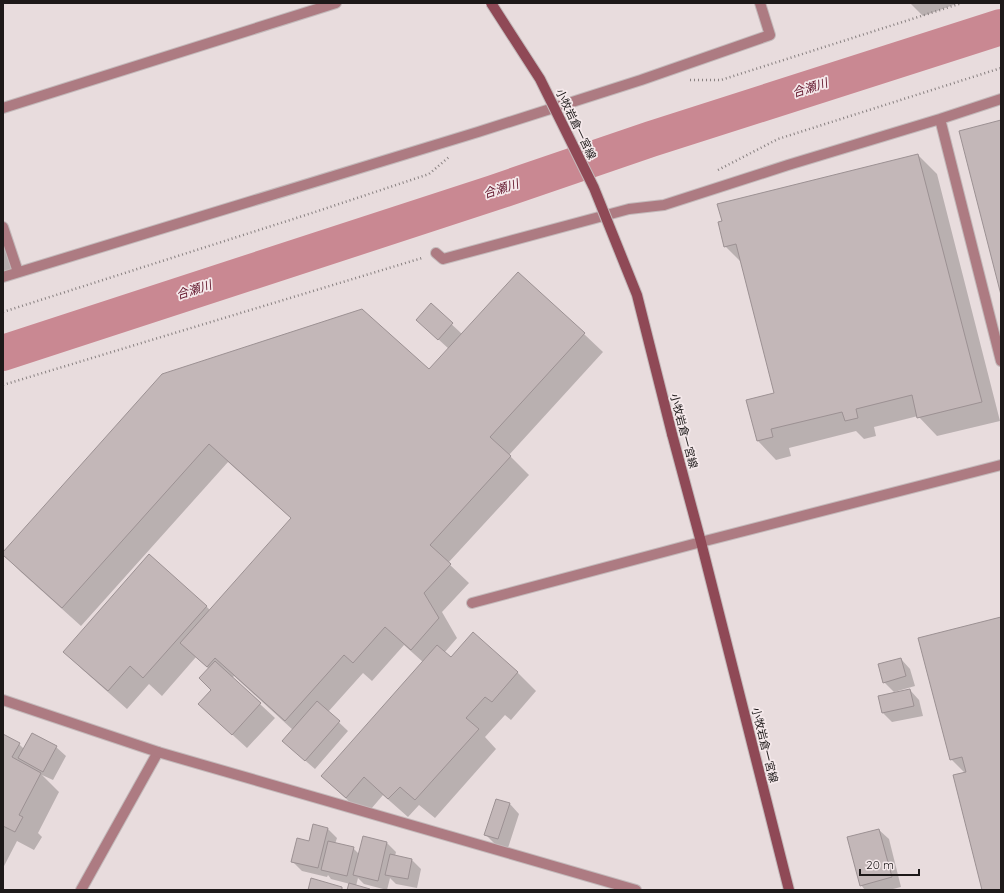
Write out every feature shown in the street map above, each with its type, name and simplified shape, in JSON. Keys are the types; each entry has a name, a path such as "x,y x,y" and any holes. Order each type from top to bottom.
{"main road":[{"name":"小牧岩倉一宮線","path":"491,3 540,79 594,188 637,295 789,890"}],"street":[{"path":"3,108 336,3"},
{"path":"3,277 478,132 642,80 770,35 760,3"},
{"path":"436,253 443,259 629,209 664,205 1001,99"},
{"path":"940,119 1001,361"},
{"path":"3,227 18,272"},
{"path":"472,603 701,542 1001,465"},
{"path":"3,700 158,752 636,890"},
{"path":"81,890 158,752"}],"path":[{"path":"689,80 721,80 962,3"},
{"path":"715,172 778,139 1001,68"},
{"path":"3,312 430,174 451,155"},
{"path":"3,385 436,253"}],"building":[{"path":"1001,120 1001,295 959,131"},
{"path":"918,154 982,402 917,418 912,395 856,409 858,418 845,421 842,412 771,429 773,437 757,441 746,400 774,393 736,244 724,247 718,222 722,221 717,204"},
{"path":"518,272 585,333 490,437 511,456 430,545 451,564 424,593 439,618 411,650 385,627 353,663 344,655 285,721 215,658 207,667 180,643 291,518 209,444 62,608 3,555 3,552 162,374 362,309 429,369"},
{"path":"431,303 453,323 438,340 416,320"},
{"path":"149,554 207,606 143,678 130,666 108,691 63,652"},
{"path":"1001,617 1001,890 982,890 953,775 966,772 962,757 950,760 918,638"},
{"path":"473,632 518,672 492,702 485,697 466,718 479,729 415,800 400,787 388,799 364,777 346,798 321,776 437,645 451,657"},
{"path":"901,658 906,676 883,683 878,664"},
{"path":"215,661 261,703 232,735 198,704 211,690 199,678"},
{"path":"910,689 914,706 882,713 878,696"},
{"path":"317,701 340,721 305,761 282,741"},
{"path":"32,733 57,746 43,772 18,758"},
{"path":"3,734 20,743 12,757 41,773 19,815 23,817 15,832 3,826"},
{"path":"496,799 510,803 498,839 484,835"},
{"path":"313,824 328,828 318,868 291,862 297,838 309,841"},
{"path":"879,829 892,877 860,886 847,837"},
{"path":"363,836 387,842 378,881 353,875"},
{"path":"328,841 354,847 347,876 321,870"},
{"path":"390,854 412,859 408,879 385,875"},
{"path":"311,878 342,887 342,890 308,890"},
{"path":"349,883 370,889 370,890 347,890"}],"waterway":[{"name":"合瀬川","path":"3,353 493,193 651,139 1001,27"}]}
